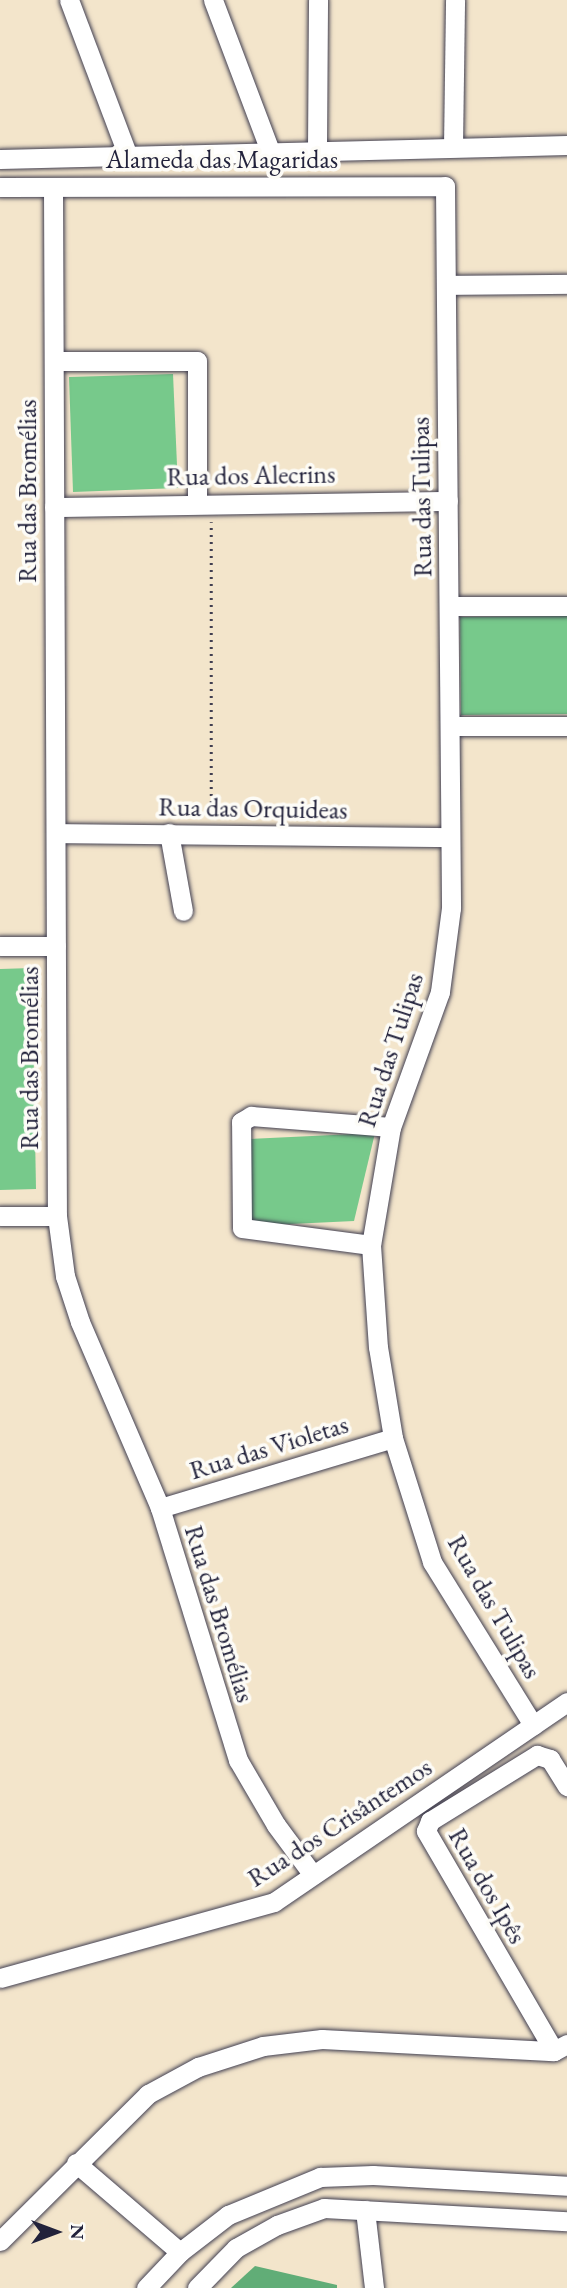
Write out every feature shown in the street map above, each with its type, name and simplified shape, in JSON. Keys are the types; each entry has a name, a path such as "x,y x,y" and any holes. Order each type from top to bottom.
{"street":[{"path":"69,0 128,156"},
{"path":"213,0 270,151"},
{"path":"317,148 318,0"},
{"path":"453,147 456,0"},
{"path":"0,159 317,148 567,145"},
{"name":"Alameda das Magaridas","path":"0,187 445,186"},
{"name":"Rua das Tulipas","path":"445,186 451,908 440,992 391,1127 371,1245 378,1347 393,1438 432,1562 533,1725"},
{"name":"Rua das Bromélias","path":"53,187 57,1216 65,1276 80,1322 160,1508 238,1760 276,1825 313,1875"},
{"path":"446,285 567,284"},
{"path":"54,361 197,361 204,501"},
{"name":"Rua dos Alecrins","path":"54,507 204,501 448,501"},
{"path":"449,606 567,606"},
{"path":"450,726 567,726"},
{"name":"Rua das Orquideas","path":"55,833 449,837"},
{"path":"169,833 183,911"},
{"path":"0,947 56,946"},
{"path":"371,1245 242,1228 241,1122 251,1115 391,1127"},
{"path":"0,1216 57,1216"},
{"name":"Rua das Violetas","path":"160,1508 393,1438"},
{"name":"Rua dos Crisântemos","path":"0,1977 254,1911 313,1875 567,1702"},
{"name":"Rua dos Ipês","path":"561,2048 426,1831 430,1821 537,1755 550,1759 567,1786"},
{"path":"0,2241 76,2163 148,2095 198,2067 263,2046 322,2039 561,2048"},
{"path":"76,2163 180,2252"},
{"path":"146,2288 180,2252 228,2215 320,2177 373,2175 567,2186"},
{"path":"197,2288 236,2248 277,2225 324,2208 567,2221"},
{"path":"365,2210 374,2288"}],"path":[{"path":"204,501 211,835"}],"green space":[{"path":"173,374 178,488 73,492 69,377"},
{"path":"567,616 567,714 461,715 460,617"},
{"path":"32,968 36,1189 0,1190 0,969"},
{"path":"375,1133 354,1221 250,1226 249,1139"},
{"path":"255,2266 337,2285 337,2288 231,2288"}]}
